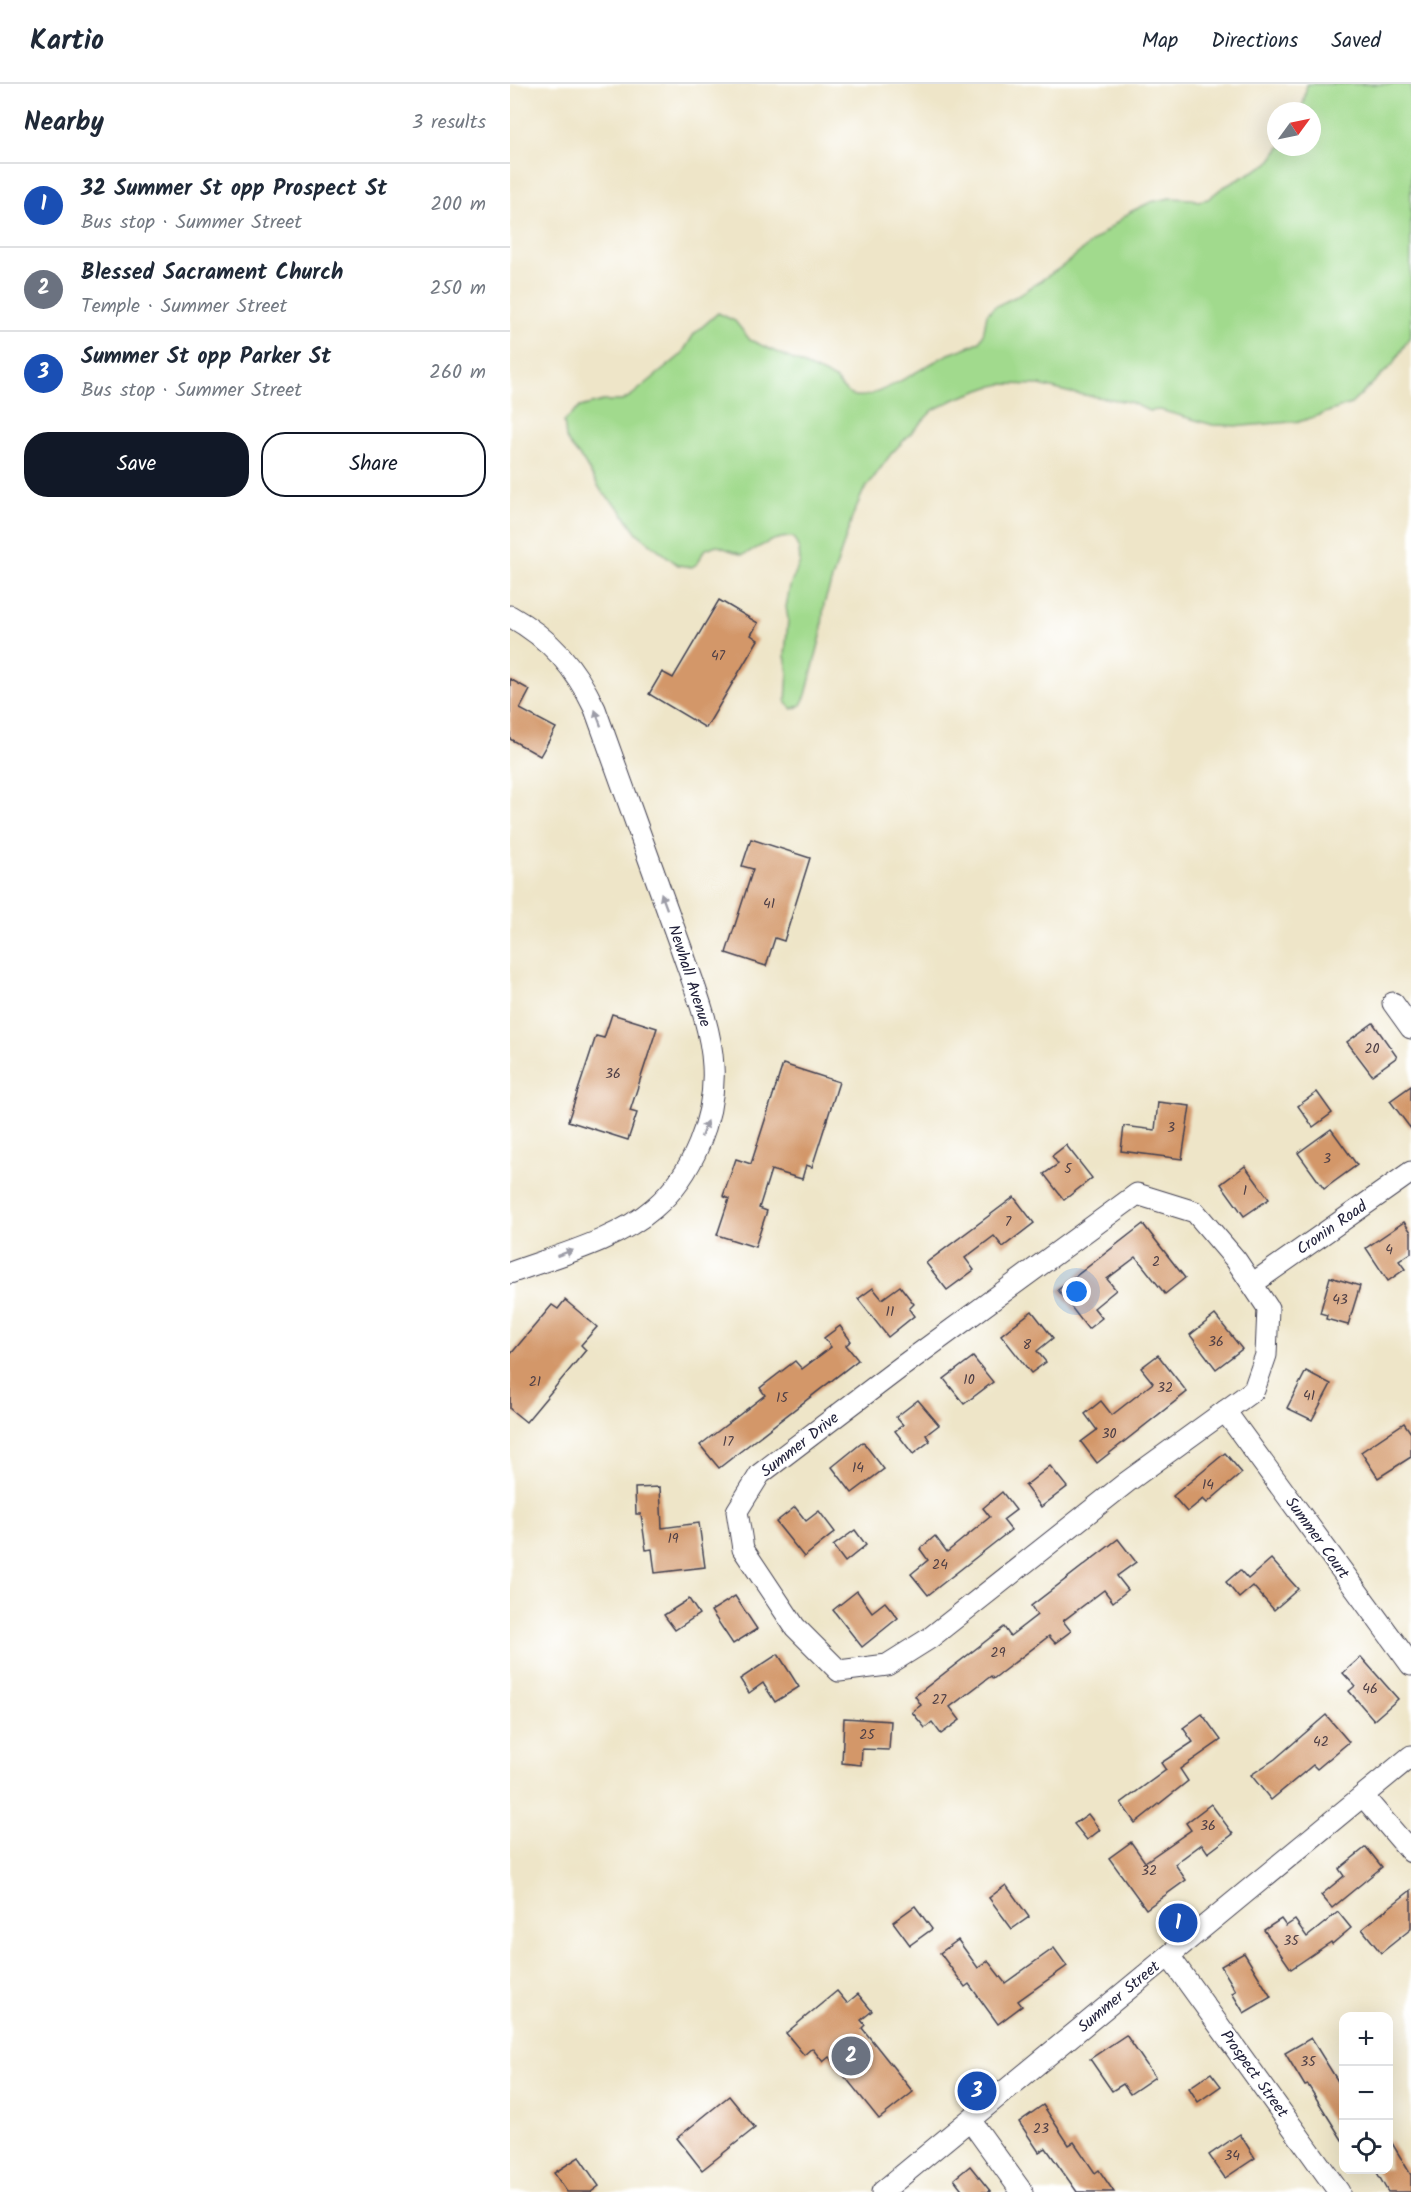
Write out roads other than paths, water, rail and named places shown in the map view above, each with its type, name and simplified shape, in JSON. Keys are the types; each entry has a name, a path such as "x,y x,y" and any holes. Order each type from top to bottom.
{"street":[{"name":"Newhall Avenue","path":"510,616 549,643 566,661 582,682 595,709 701,1006 708,1036 713,1092 708,1118 697,1148 684,1173 669,1194 653,1209 616,1232 510,1273"},
{"path":"1393,1003 1411,1028"},
{"name":"Cronin Road","path":"1252,1284 1411,1172"},
{"name":"Summer Drive","path":"1137,1194 1195,1212 1236,1260 1268,1308 1266,1355 1254,1390 1225,1411 1127,1482 930,1638 887,1665 839,1671 795,1627 743,1549 736,1511 760,1474 901,1367 1137,1194"},
{"name":"Summer Court","path":"1225,1411 1411,1665"},
{"name":"Summer Street","path":"882,2192 1411,1756"},
{"path":"1363,1796 1411,1852"},
{"name":"Prospect Street","path":"1169,1956 1339,2192"},
{"path":"970,2120 1022,2192"}],"place":[{"name":"32 Summer St opp Prospect St","path":"1178,1923"},
{"name":"Blessed Sacrament Church","path":"851,2056"},
{"name":"Summer St opp Parker St","path":"977,2091"}]}
